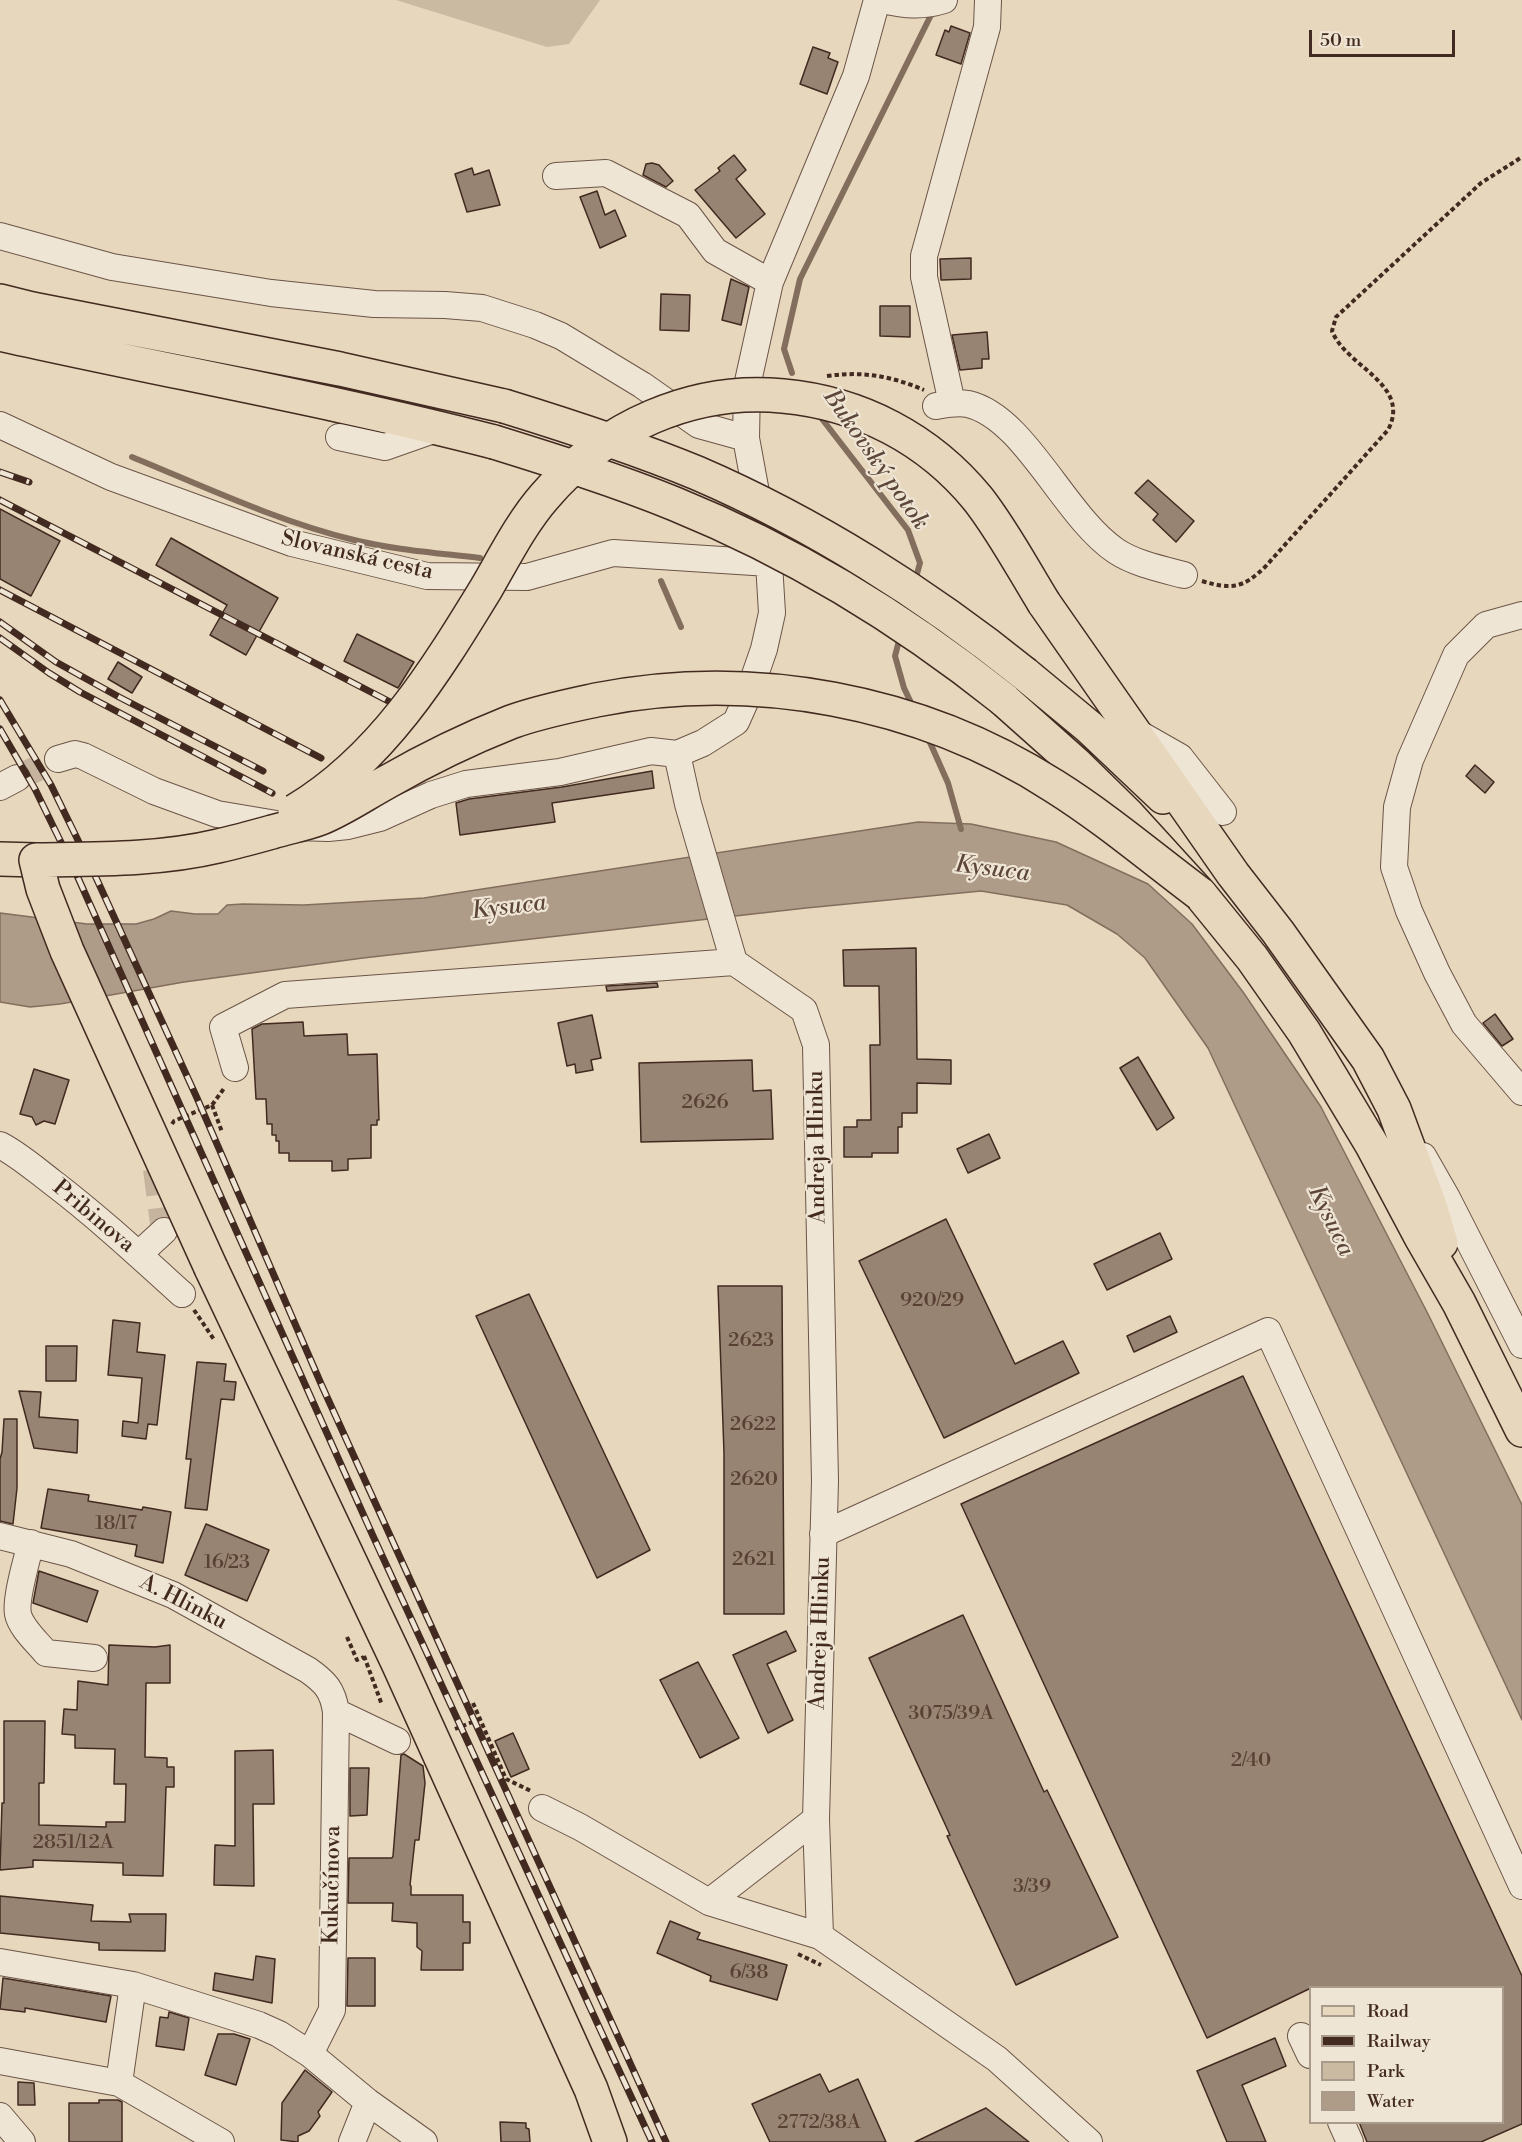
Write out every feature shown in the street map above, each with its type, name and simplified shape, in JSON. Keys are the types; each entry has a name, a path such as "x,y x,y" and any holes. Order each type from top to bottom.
{"main road":[{"path":"0,301 340,369 504,406 604,438 687,470 774,511 850,553 917,594 981,638 1089,727 1152,785 1233,874"},
{"path":"0,334 120,361 332,403 439,428 495,442 613,480 676,504 761,543 900,623 957,663 1003,699 1076,764 1128,815 1200,894 1252,958 1304,1032 1372,1145 1459,1303 1522,1430"},
{"path":"249,838 316,798 351,770 384,737 447,652 530,518 553,488 592,453 617,435 640,422 693,402 747,395 797,397 870,416 890,426 929,452 971,492 992,519 1044,603 1233,874 1278,932 1368,1059 1394,1109 1430,1206 1459,1303"},
{"path":"0,860 95,859 180,853 216,847 321,818 418,764 514,721 564,706 620,695 682,689 739,688 795,693 849,702 904,716 957,736 1053,785 1200,894"},
{"path":"36,860 43,889 67,951 211,1268 403,1673 591,2089 610,2142"}],"street":[{"path":"58,759 75,754 83,756 154,791 217,814 294,827 328,828 348,826 380,818 431,795 466,784 560,772 651,751 677,754 703,743 736,722 764,649 772,613 769,563 746,438 747,386 770,282 856,76 877,0"},
{"path":"883,0 906,5 929,5 944,0"},
{"path":"988,0 990,3 987,27 924,256 924,277 944,404 968,404 983,409 1004,423 1026,447 1093,532 1116,551 1146,565 1184,576"},
{"path":"556,176 606,173 688,216 715,251 770,282"},
{"path":"0,236 112,267 271,294 374,304 482,308 561,336 642,385 699,425 746,438"},
{"name":"Slovanská cesta","path":"0,425 111,477 281,539 427,576 527,577 613,554 769,563"},
{"path":"339,437 385,447 439,428"},
{"path":"1522,615 1485,625 1456,655 1410,760 1397,807 1394,867 1409,911 1437,973 1464,1024 1522,1092"},
{"path":"1136,732 1180,757 1223,812"},
{"path":"235,1068 223,1027 285,995 731,953 688,804 677,754"},
{"name":"Andreja Hlinku","path":"731,953 804,1010 816,1045 825,1481 816,1819 820,1936"},
{"path":"1368,1059 1447,1198 1522,1345"},
{"name":"Pribinova","path":"0,1144 62,1190 139,1254 182,1294"},
{"path":"139,1254 165,1231"},
{"path":"823,1534 1268,1331 1522,1886"},
{"name":"A. Hlinku","path":"0,1536 31,1543 118,1571 173,1595 322,1679 332,1691 336,1712"},
{"path":"31,1543 18,1616 46,1653 94,1658"},
{"path":"336,1712 397,1741"},
{"name":"Kukučínova","path":"310,2054 332,2010 336,1712"},
{"path":"539,1800 580,1827 710,1902 820,1936 997,2059 1089,2142"},
{"path":"710,1902 816,1819"},
{"path":"0,1962 133,1985 259,2025 279,2034 310,2054 368,2102 424,2142"},
{"path":"119,2083 133,1985"},
{"path":"0,2061 119,2083 221,2142"},
{"path":"352,2142 368,2102"},
{"path":"0,2116 22,2142"},
{"path":"1342,2124 1350,2142"}],"path":[{"path":"1184,576 1213,584 1236,586 1250,581 1388,430 1395,410 1393,399 1386,389 1336,343 1332,331 1336,318 1481,183 1522,157"},
{"path":"168,1130 174,1121 182,1120 212,1105 220,1096 235,1068"},
{"path":"212,1105 222,1132"},
{"path":"347,1637 357,1660 364,1657 382,1705"},
{"path":"473,1703 506,1779 539,1800"},
{"path":"451,1731 480,1719"},
{"path":"793,1952 824,1967"}],"green space":[{"path":"396,0 600,0 569,44 547,47"}],"water":[{"name":"Kysuca","path":"918,822 971,824 1056,842 1148,884 1192,924 1243,992 1321,1107 1428,1314 1522,1505 1522,1720 1208,1048 1145,958 1117,934 1067,905 981,891 806,908 363,958 184,982 60,1004 30,1007 0,1002 0,913 87,924 136,924 171,911 218,914 227,905 304,905 424,898"}],"building":[{"path":"951,26 970,33 961,64 936,55 945,30 949,32"},
{"path":"813,47 830,53 828,58 838,62 827,94 800,84"},
{"path":"734,155 746,170 736,179 765,214 736,238 695,190 720,171 718,168"},
{"path":"646,164 659,165 673,181 666,187 643,175"},
{"path":"472,168 474,175 489,170 500,205 467,212 455,174"},
{"path":"597,191 605,215 615,210 626,236 600,248 580,197"},
{"path":"971,258 971,279 941,280 940,259"},
{"path":"731,279 749,287 741,325 722,320"},
{"path":"661,294 690,295 689,331 660,330"},
{"path":"880,306 910,306 910,337 880,336"},
{"path":"987,332 989,359 982,359 982,368 960,370 952,335"},
{"path":"1148,480 1194,521 1176,542 1153,520 1158,514 1135,493"},
{"path":"0,509 60,541 31,596 0,579"},
{"path":"171,538 278,598 246,655 210,635 227,605 156,565"},
{"path":"357,634 414,662 398,688 344,661"},
{"path":"118,662 142,677 132,693 108,679"},
{"path":"1475,765 1494,782 1485,793 1466,776"},
{"path":"652,771 654,788 552,803 555,822 460,835 456,803 469,799 562,787"},
{"path":"916,948 917,1059 951,1060 951,1084 917,1083 917,1113 902,1113 902,1127 898,1127 898,1153 872,1153 872,1157 844,1157 844,1127 857,1127 857,1120 871,1120 870,1045 880,1045 879,986 844,986 843,950"},
{"path":"657,983 658,987 607,991 606,986"},
{"path":"1495,1014 1513,1039 1502,1046 1483,1023"},
{"path":"592,1015 601,1058 591,1060 593,1070 576,1073 575,1064 567,1066 558,1023"},
{"path":"303,1022 304,1036 347,1034 348,1055 377,1054 379,1120 377,1120 377,1125 371,1125 371,1158 348,1159 348,1170 332,1171 332,1161 289,1161 289,1153 279,1153 279,1141 276,1141 276,1135 272,1135 272,1124 267,1124 266,1099 256,1099 252,1029 262,1024"},
{"path":"1138,1057 1174,1118 1157,1130 1120,1068"},
{"path":"752,1060 753,1091 771,1090 773,1139 641,1142 639,1063"},
{"path":"34,1069 69,1080 55,1124 44,1121 36,1125 32,1117 20,1114"},
{"path":"989,1134 1000,1158 968,1173 957,1149"},
{"path":"946,1219 1015,1364 1063,1341 1079,1373 944,1438 859,1261"},
{"path":"1160,1233 1172,1259 1107,1290 1094,1264"},
{"path":"718,1286 782,1286 784,1614 724,1614 724,1453"},
{"path":"529,1294 650,1550 597,1578 476,1316"},
{"path":"1170,1316 1177,1332 1134,1352 1127,1336"},
{"path":"113,1320 140,1323 137,1352 165,1355 157,1425 148,1424 146,1439 122,1436 123,1421 138,1423 142,1378 108,1375"},
{"path":"46,1346 77,1346 76,1381 46,1381"},
{"path":"197,1362 226,1364 224,1381 236,1382 234,1400 221,1399 207,1510 185,1508 191,1459 186,1459"},
{"path":"1243,1376 1522,1976 1522,2124 1481,2142 1367,2142 1360,2124 1504,2124 1504,1986 1309,1986 1309,1989 1207,2038 961,1504"},
{"path":"19,1391 41,1392 39,1417 78,1420 77,1453 34,1448"},
{"path":"4,1419 17,1419 17,1488 13,1524 0,1521 0,1459"},
{"path":"48,1489 89,1495 88,1501 142,1510 143,1507 171,1512 163,1563 135,1556 137,1545 41,1528"},
{"path":"206,1524 269,1550 247,1601 185,1575"},
{"path":"39,1571 98,1591 87,1622 33,1603"},
{"path":"963,1615 1044,1792 1047,1790 1118,1937 1016,1985 947,1836 950,1835 869,1658"},
{"path":"786,1631 796,1651 767,1664 793,1720 768,1733 733,1655"},
{"path":"109,1645 155,1647 170,1645 170,1683 146,1683 145,1757 167,1758 167,1767 174,1767 174,1787 166,1787 163,1876 123,1875 123,1863 33,1860 33,1867 0,1870 2,1803 4,1803 4,1721 45,1721 44,1783 39,1783 39,1825 106,1827 106,1822 125,1822 126,1784 114,1784 115,1749 75,1748 75,1735 62,1734 64,1709 77,1710 78,1681 108,1685"},
{"path":"698,1662 739,1738 700,1758 660,1680"},
{"path":"513,1733 529,1769 511,1777 495,1741"},
{"path":"273,1750 274,1804 253,1804 254,1886 214,1885 215,1845 235,1846 235,1751"},
{"path":"404,1754 423,1766 425,1783 419,1840 415,1840 411,1895 463,1895 463,1922 470,1922 470,1943 463,1943 463,1970 421,1970 422,1951 417,1947 417,1923 392,1921 393,1903 348,1903 349,1858 392,1858 393,1856 401,1755"},
{"path":"350,1768 369,1768 367,1815 350,1816"},
{"path":"0,1896 93,1905 91,1921 131,1922 129,1914 166,1914 165,1951 99,1950 99,1943 0,1933"},
{"path":"670,1921 700,1933 697,1939 787,1965 777,2000 710,1981 711,1976 657,1953"},
{"path":"256,1956 275,1959 272,2003 213,1990 215,1973 253,1980"},
{"path":"348,1958 375,1958 375,2006 347,2006"},
{"path":"3,1978 111,1996 106,2022 25,2008 25,2012 0,2009"},
{"path":"169,2012 189,2018 184,2050 156,2046 160,2017 168,2018"},
{"path":"218,2034 234,2034 250,2039 236,2085 205,2075"},
{"path":"1275,2038 1286,2066 1242,2085 1266,2142 1227,2142 1197,2071"},
{"path":"305,2070 332,2092 318,2112 320,2116 309,2131 298,2136 298,2142 281,2140 282,2103"},
{"path":"820,2074 829,2092 858,2079 886,2142 770,2142 752,2104"},
{"path":"18,2082 34,2083 35,2105 18,2105"},
{"path":"99,2100 122,2102 122,2142 69,2142 69,2103 99,2103"},
{"path":"986,2108 1029,2142 915,2142"},
{"path":"500,2122 526,2123 530,2142 501,2142"}],"waterway":[{"name":"Bukovský potok","path":"792,373 784,349 800,279 934,9"},
{"name":"Bukovský potok","path":"819,415 908,530 920,563 915,581"},
{"path":"132,457 242,503 325,532 385,546 480,558"},
{"path":"661,581 681,627"},
{"name":"Bukovský potok","path":"900,637 895,656 904,688 914,709"},
{"name":"Bukovský potok","path":"928,738 948,783 961,829"}],"tunnel":[{"path":"17,778 58,759"},
{"path":"156,1169 164,1231"}],"railway":[{"path":"0,472 29,482"},
{"path":"0,500 394,704"},
{"path":"0,590 321,758"},
{"path":"0,622 56,662 263,771"},
{"path":"0,638 80,692 272,793"},
{"path":"0,700 51,785 93,871 197,1098 322,1386 666,2142"},
{"path":"0,729 35,789 75,871 373,1536 652,2142"}]}
